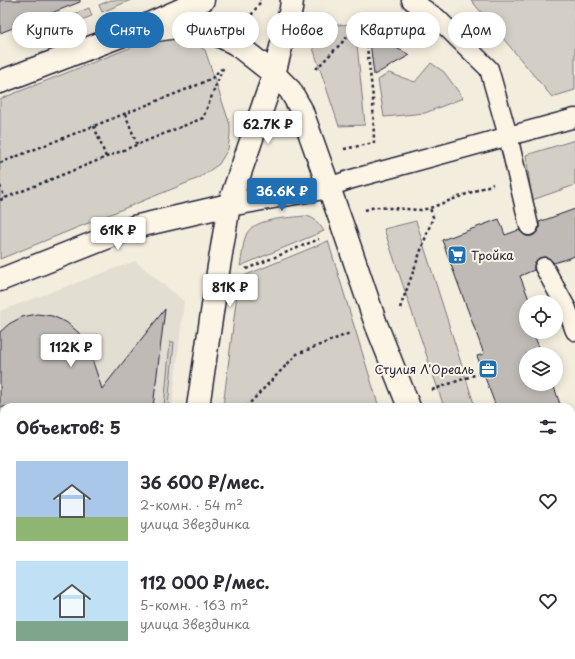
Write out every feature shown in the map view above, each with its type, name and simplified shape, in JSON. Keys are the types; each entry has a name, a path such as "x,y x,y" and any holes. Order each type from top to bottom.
{"street":[{"path":"164,17 203,0"},
{"path":"199,403 229,205 274,74 292,0"},
{"path":"164,29 183,26 210,32 236,44 274,74 290,90 301,109 376,324 407,403"},
{"path":"0,82 95,46"},
{"path":"0,280 134,227 229,205 329,187"}],"lane":[{"path":"411,0 437,18 489,69 508,136 529,226"},
{"path":"329,187 352,179 575,118"},
{"path":"544,267 571,308 575,331"}],"path":[{"path":"254,12 261,1 260,0"},
{"path":"316,69 364,21 373,98 374,143 343,149"},
{"path":"0,163 200,84 212,78 223,68 203,118 0,200"},
{"path":"125,114 137,144"},
{"path":"94,126 106,157"},
{"path":"363,211 375,207 421,210 430,208 516,175"},
{"path":"0,186 5,198"},
{"path":"400,309 433,217 430,208"},
{"path":"240,272 319,239"},
{"path":"250,403 297,354 352,332"},
{"path":"425,392 483,372"}],"shaded area":[{"path":"111,0 131,0 102,12 99,5"},
{"path":"471,0 575,0 575,90 552,97 506,42 506,12 481,12"},
{"path":"89,8 92,16 87,18 87,12 79,12"},
{"path":"346,24 346,48 357,48 365,125 339,126 313,48 338,48 338,25"},
{"path":"164,36 172,36 172,48 202,48 205,50 230,125 228,149 219,164 199,178 0,259 0,99 130,48 164,48"},
{"path":"431,63 444,72 463,98 425,113 384,117 378,80 389,73 415,82"},
{"path":"575,140 575,185 532,200 526,155"},
{"path":"305,216 314,219 324,231 240,266 246,236 251,228 258,224 282,218"},
{"path":"416,221 474,403 443,403 384,229"},
{"path":"328,241 378,403 223,403 239,278"},
{"path":"135,261 184,301 172,403 0,403 0,311"},
{"path":"170,342 174,342 168,403 164,403"}],"building":[{"path":"0,0 80,0 80,2 54,12 12,12 12,28 0,33"},
{"path":"371,48 396,48 410,55 374,75"},
{"path":"575,209 575,256 554,263 549,258 539,258 535,262 534,270 520,276 527,295 519,295 519,339 536,339 539,347 519,347 519,391 555,391 560,403 495,403 477,356 484,354 442,240 499,219 505,235 519,230 526,236 532,236 539,229 539,222"},
{"path":"165,309 153,403 0,403 0,332 9,324 22,317 37,314 52,316 66,322 78,332 87,344 102,389"}],"place":[{"name":"Тройка","path":"457,255"},
{"name":"Стулия Л'Ореаль","path":"488,369"}]}
